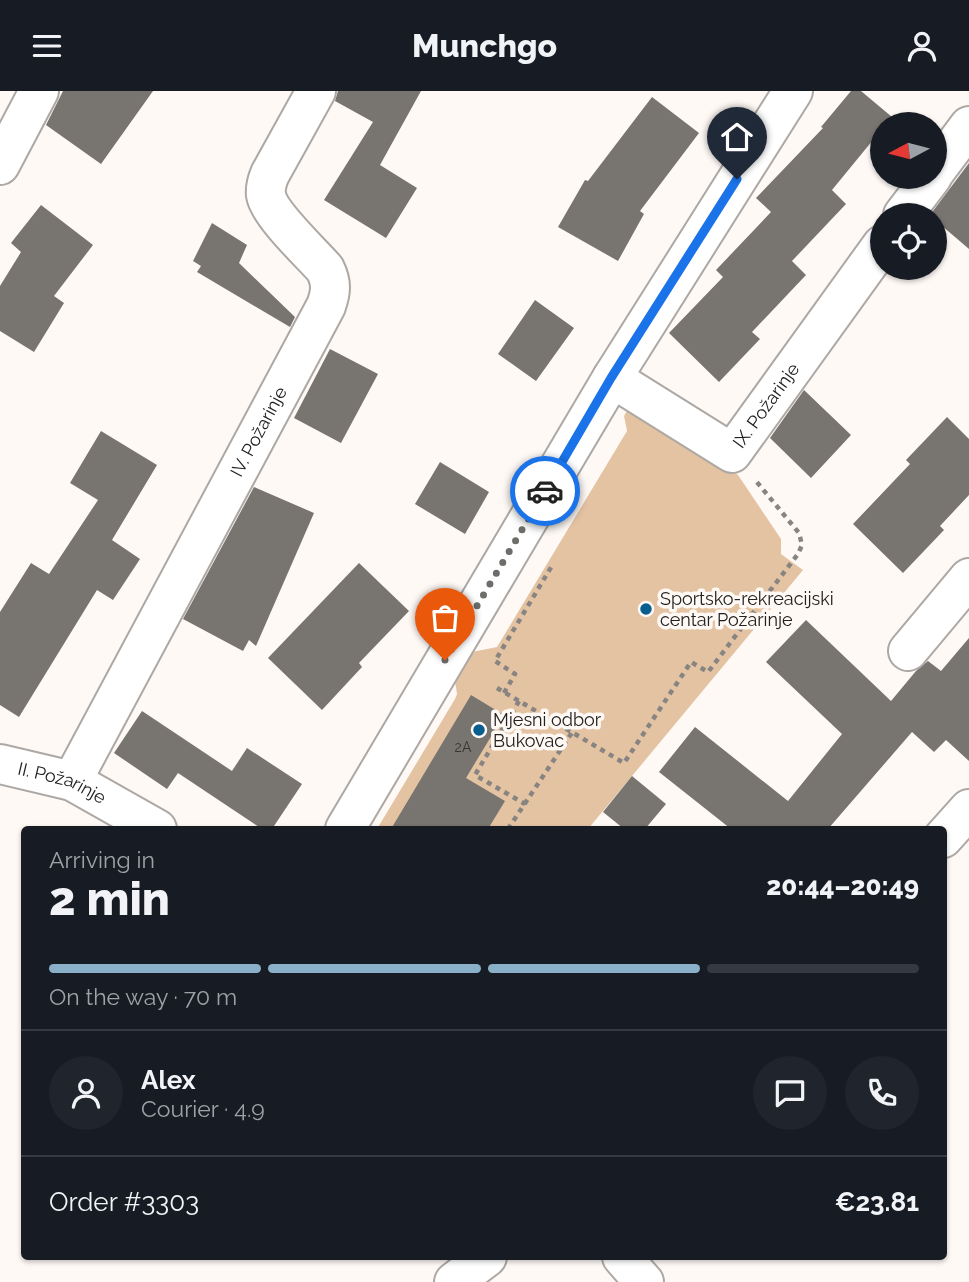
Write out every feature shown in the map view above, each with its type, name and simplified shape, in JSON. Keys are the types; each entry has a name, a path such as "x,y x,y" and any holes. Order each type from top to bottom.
{"street":[{"path":"0,165 39,91"},
{"name":"IV. Požarinje","path":"72,781 326,306 331,292 325,269 272,209 266,197 266,183 270,174 316,91"},
{"path":"347,826 611,378 793,91"},
{"path":"947,156 969,126"},
{"name":"IX. Požarinje","path":"611,378 732,453 870,262"},
{"path":"908,651 969,578"},
{"name":"II. Požarinje","path":"0,764 72,781 151,826"},
{"path":"947,834 969,809"},
{"path":"454,1282 483,1260"},
{"path":"625,1260 643,1282"}],"path":[{"path":"496,688 624,763 691,662 708,673 798,554 802,545 799,533 732,453"},
{"path":"504,693 515,674 495,661 553,564"},
{"path":"519,701 475,775 525,804"},
{"path":"510,826 573,731"}],"shaded area":[{"name":"Sportsko-rekreacijski centar Požarinje","path":"630,406 728,465 738,475 781,539 781,554 803,570 590,826 379,826 455,699 455,681 472,652 497,647 627,431 624,416"}],"building":[{"path":"63,91 153,91 101,164 46,125"},
{"path":"338,91 421,91 380,165 417,188 386,238 324,200 373,122 335,101"},
{"path":"851,91 861,91 886,112 870,112 870,144 832,190 846,204 792,261 806,275 752,332 760,339 719,382 669,333 723,277 716,270 771,212 756,198 823,128 821,127"},
{"path":"652,97 699,133 640,211 644,214 618,261 558,227 585,180 588,181"},
{"path":"969,163 969,249 947,230 947,203 939,203"},
{"path":"41,205 93,245 54,296 64,303 34,352 0,331 0,286 21,252 11,243"},
{"path":"212,223 247,245 239,263 295,317 290,327 197,272 201,266 193,261"},
{"path":"535,300 574,328 536,381 498,354"},
{"path":"330,349 378,374 341,443 294,418"},
{"path":"804,390 851,435 811,478 770,438"},
{"path":"947,417 969,439 969,495 940,526 944,530 903,573 853,524 910,464 906,460"},
{"path":"101,431 157,465 112,540 140,559 113,600 97,590 19,717 0,705 0,612 31,563 49,574 98,500 70,483"},
{"path":"440,462 489,492 465,534 415,504"},
{"path":"254,487 314,513 256,646 249,640 243,651 183,619"},
{"path":"359,563 409,611 359,663 362,667 322,710 268,658"},
{"path":"806,620 891,701 928,661 941,671 969,638 969,761 946,740 934,752 912,732 831,826 727,826 659,772 695,727 788,801 842,734 766,662"},
{"path":"471,695 504,715 466,778 505,801 490,826 393,826"},
{"path":"142,711 232,771 247,748 302,784 274,826 258,826 178,773 167,789 114,753"},
{"path":"632,776 666,804 648,826 620,826 603,812"}],"way so far":[{"path":"445,660 545,491"}],"place":[{"name":"Sportsko-rekreacijski centar Požarinje","path":"646,609"},
{"name":"Mjesni odbor Bukovac","path":"479,730"}],"route":[{"path":"545,491 611,378 737,179"}]}
